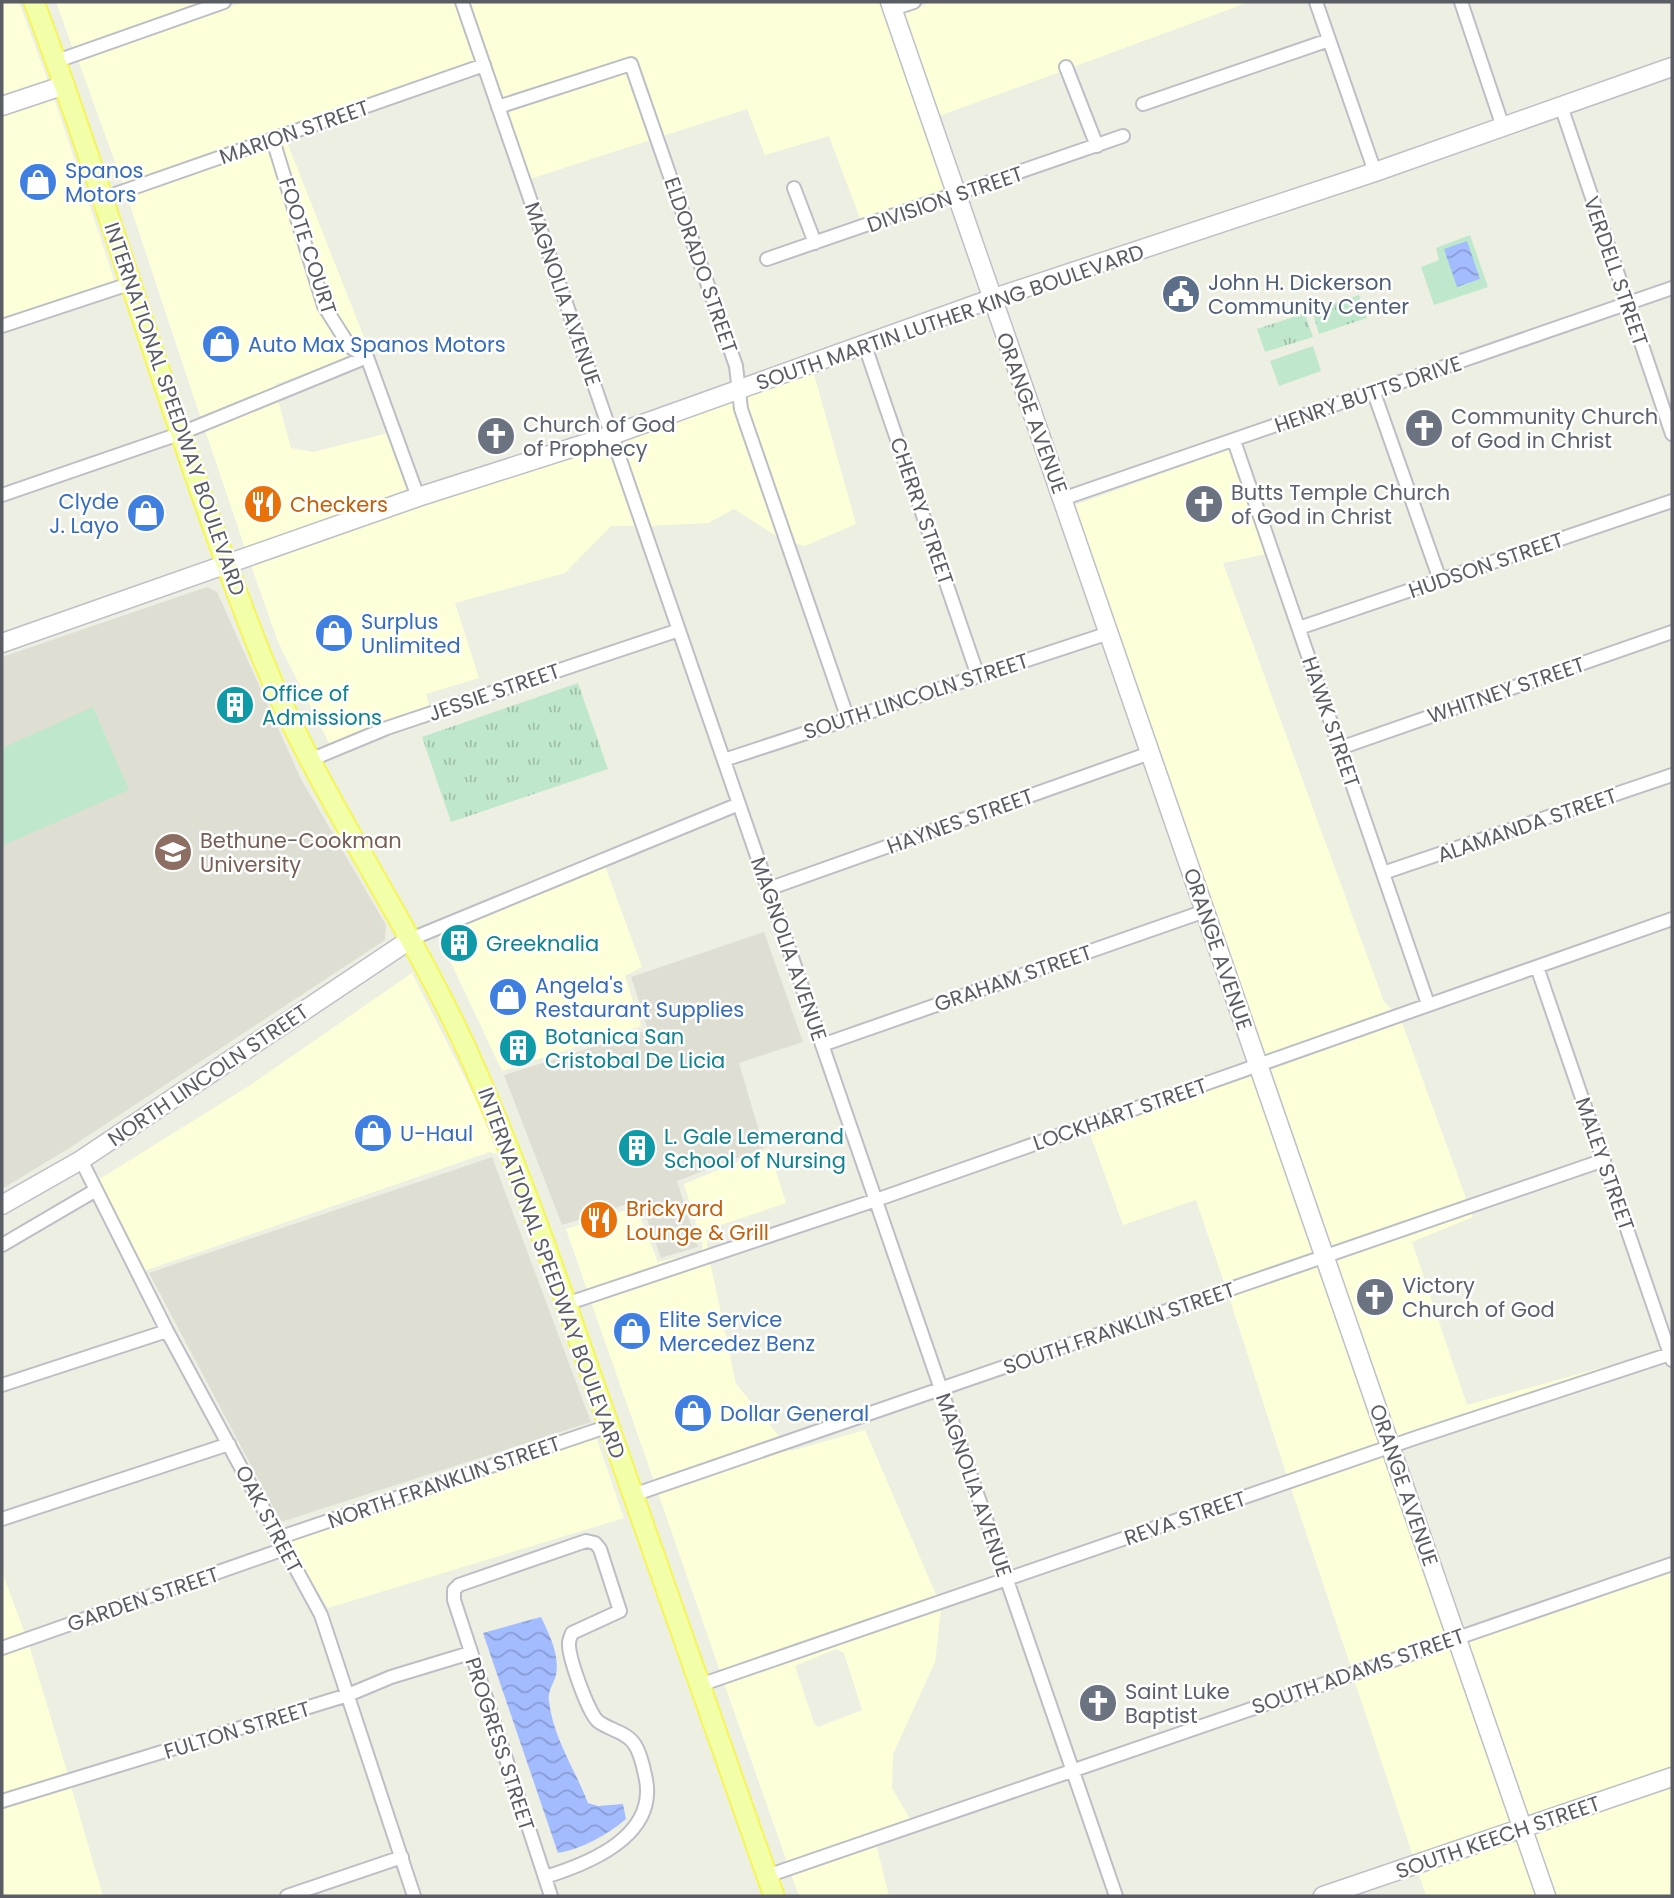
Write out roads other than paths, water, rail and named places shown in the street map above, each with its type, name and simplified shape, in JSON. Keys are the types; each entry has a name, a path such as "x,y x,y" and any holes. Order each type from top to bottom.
{"main road":[{"name":"INTERNATIONAL SPEEDWAY BOULEVARD","path":"34,2 104,198 179,434 262,658 310,760 453,1018 498,1121 566,1304 774,1896"}],"street":[{"path":"57,61 225,2"},
{"name":"MAGNOLIA AVENUE","path":"462,2 1116,1896"},
{"path":"892,5 914,2"},
{"path":"1316,2 1374,172"},
{"path":"1461,2 1503,127"},
{"name":"ORANGE AVENUE","path":"892,5 991,299 1546,1896"},
{"path":"1143,104 1329,40"},
{"name":"ELDORADO STREET","path":"498,107 631,64 736,366 745,422 848,719"},
{"name":"MARION STREET","path":"104,198 484,65"},
{"path":"1066,67 1097,146"},
{"name":"SOUTH MARTIN LUTHER KING BOULEVARD","path":"2,643 418,497 612,436 991,299 1374,172 1672,67"},
{"path":"2,106 65,85"},
{"name":"VERDELL STREET","path":"1561,106 1672,434"},
{"name":"DIVISION STREET","path":"767,259 1124,136"},
{"name":"FOOTE COURT","path":"273,140 324,306 350,347 367,357 418,497"},
{"path":"794,188 815,243"},
{"path":"2,326 132,283"},
{"name":"HENRY BUTTS DRIVE","path":"1062,499 1672,288"},
{"name":"CHERRY STREET","path":"865,346 978,676"},
{"path":"2,495 179,434 367,357"},
{"path":"1374,393 1440,580"},
{"name":"HAWK STREET","path":"1234,441 1428,1004"},
{"name":"HUDSON STREET","path":"1299,628 1672,501"},
{"name":"JESSIE STREET","path":"310,760 387,729 679,630"},
{"name":"WHITNEY STREET","path":"1340,748 1672,632"},
{"name":"SOUTH LINCOLN STREET","path":"724,760 1109,633"},
{"name":"HAYNES STREET","path":"768,889 1150,752"},
{"name":"ALAMANDA STREET","path":"1382,873 1672,775"},
{"path":"411,939 739,804"},
{"name":"GRAHAM STREET","path":"822,1045 1205,911"},
{"name":"LOCKHART STREET","path":"566,1304 876,1200 1672,919"},
{"name":"NORTH LINCOLN STREET","path":"2,1205 81,1160 411,939"},
{"name":"MALEY STREET","path":"1537,967 1671,1357"},
{"name":"OAK STREET","path":"81,1160 167,1331 321,1615 414,1896"},
{"name":"SOUTH FRANKLIN STREET","path":"633,1495 800,1435 942,1390 1604,1160"},
{"path":"2,1245 96,1190"},
{"path":"2,1385 167,1331"},
{"name":"REVA STREET","path":"700,1685 1390,1447 1671,1357"},
{"name":"NORTH FRANKLIN STREET","path":"281,1544 609,1426"},
{"path":"2,1519 229,1444"},
{"name":"PROGRESS STREET","path":"545,1877 581,1866 615,1847 634,1830 648,1798 642,1764 628,1737 592,1716 571,1654 569,1643 572,1633 620,1611 600,1549 595,1543 578,1543 459,1585 454,1590 454,1600 470,1653 551,1896"},
{"name":"GARDEN STREET","path":"2,1648 281,1544"},
{"name":"SOUTH ADAMS STREET","path":"767,1875 1672,1564"},
{"name":"FULTON STREET","path":"2,1801 348,1695 391,1677 470,1653"},
{"name":"SOUTH KEECH STREET","path":"1323,1896 1672,1777"},
{"path":"287,1896 402,1857"}],"water":[{"path":"1467,241 1480,279 1457,287 1444,249"},
{"path":"541,1617 553,1645 556,1660 556,1675 549,1698 551,1715 560,1741 588,1803 598,1806 623,1804 626,1819 594,1840 558,1853 483,1633"}],"place":[{"name":"Spanos Motors","path":"38,182"},
{"name":"John H. Dickerson Community Center","path":"1181,294"},
{"name":"Auto Max Spanos Motors","path":"221,344"},
{"name":"Community Church of God in Christ","path":"1424,428"},
{"name":"Church of God of Prophecy","path":"496,436"},
{"name":"Checkers","path":"263,504"},
{"name":"Butts Temple Church of God in Christ","path":"1204,504"},
{"name":"Clyde J. Layo","path":"146,513"},
{"name":"Surplus Unlimited","path":"334,633"},
{"name":"Office of Admissions","path":"235,705"},
{"name":"Bethune-Cookman University","path":"173,852"},
{"name":"Greeknalia","path":"459,943"},
{"name":"Angela's Restaurant Supplies","path":"508,997"},
{"name":"Botanica San Cristobal De Licia","path":"518,1048"},
{"name":"U-Haul","path":"373,1133"},
{"name":"L. Gale Lemerand School of Nursing","path":"637,1148"},
{"name":"Brickyard Lounge & Grill","path":"599,1220"},
{"name":"Victory Church of God","path":"1375,1297"},
{"name":"Elite Service Mercedez Benz","path":"632,1331"},
{"name":"Dollar General","path":"693,1413"},
{"name":"Saint Luke Baptist","path":"1098,1703"}]}
